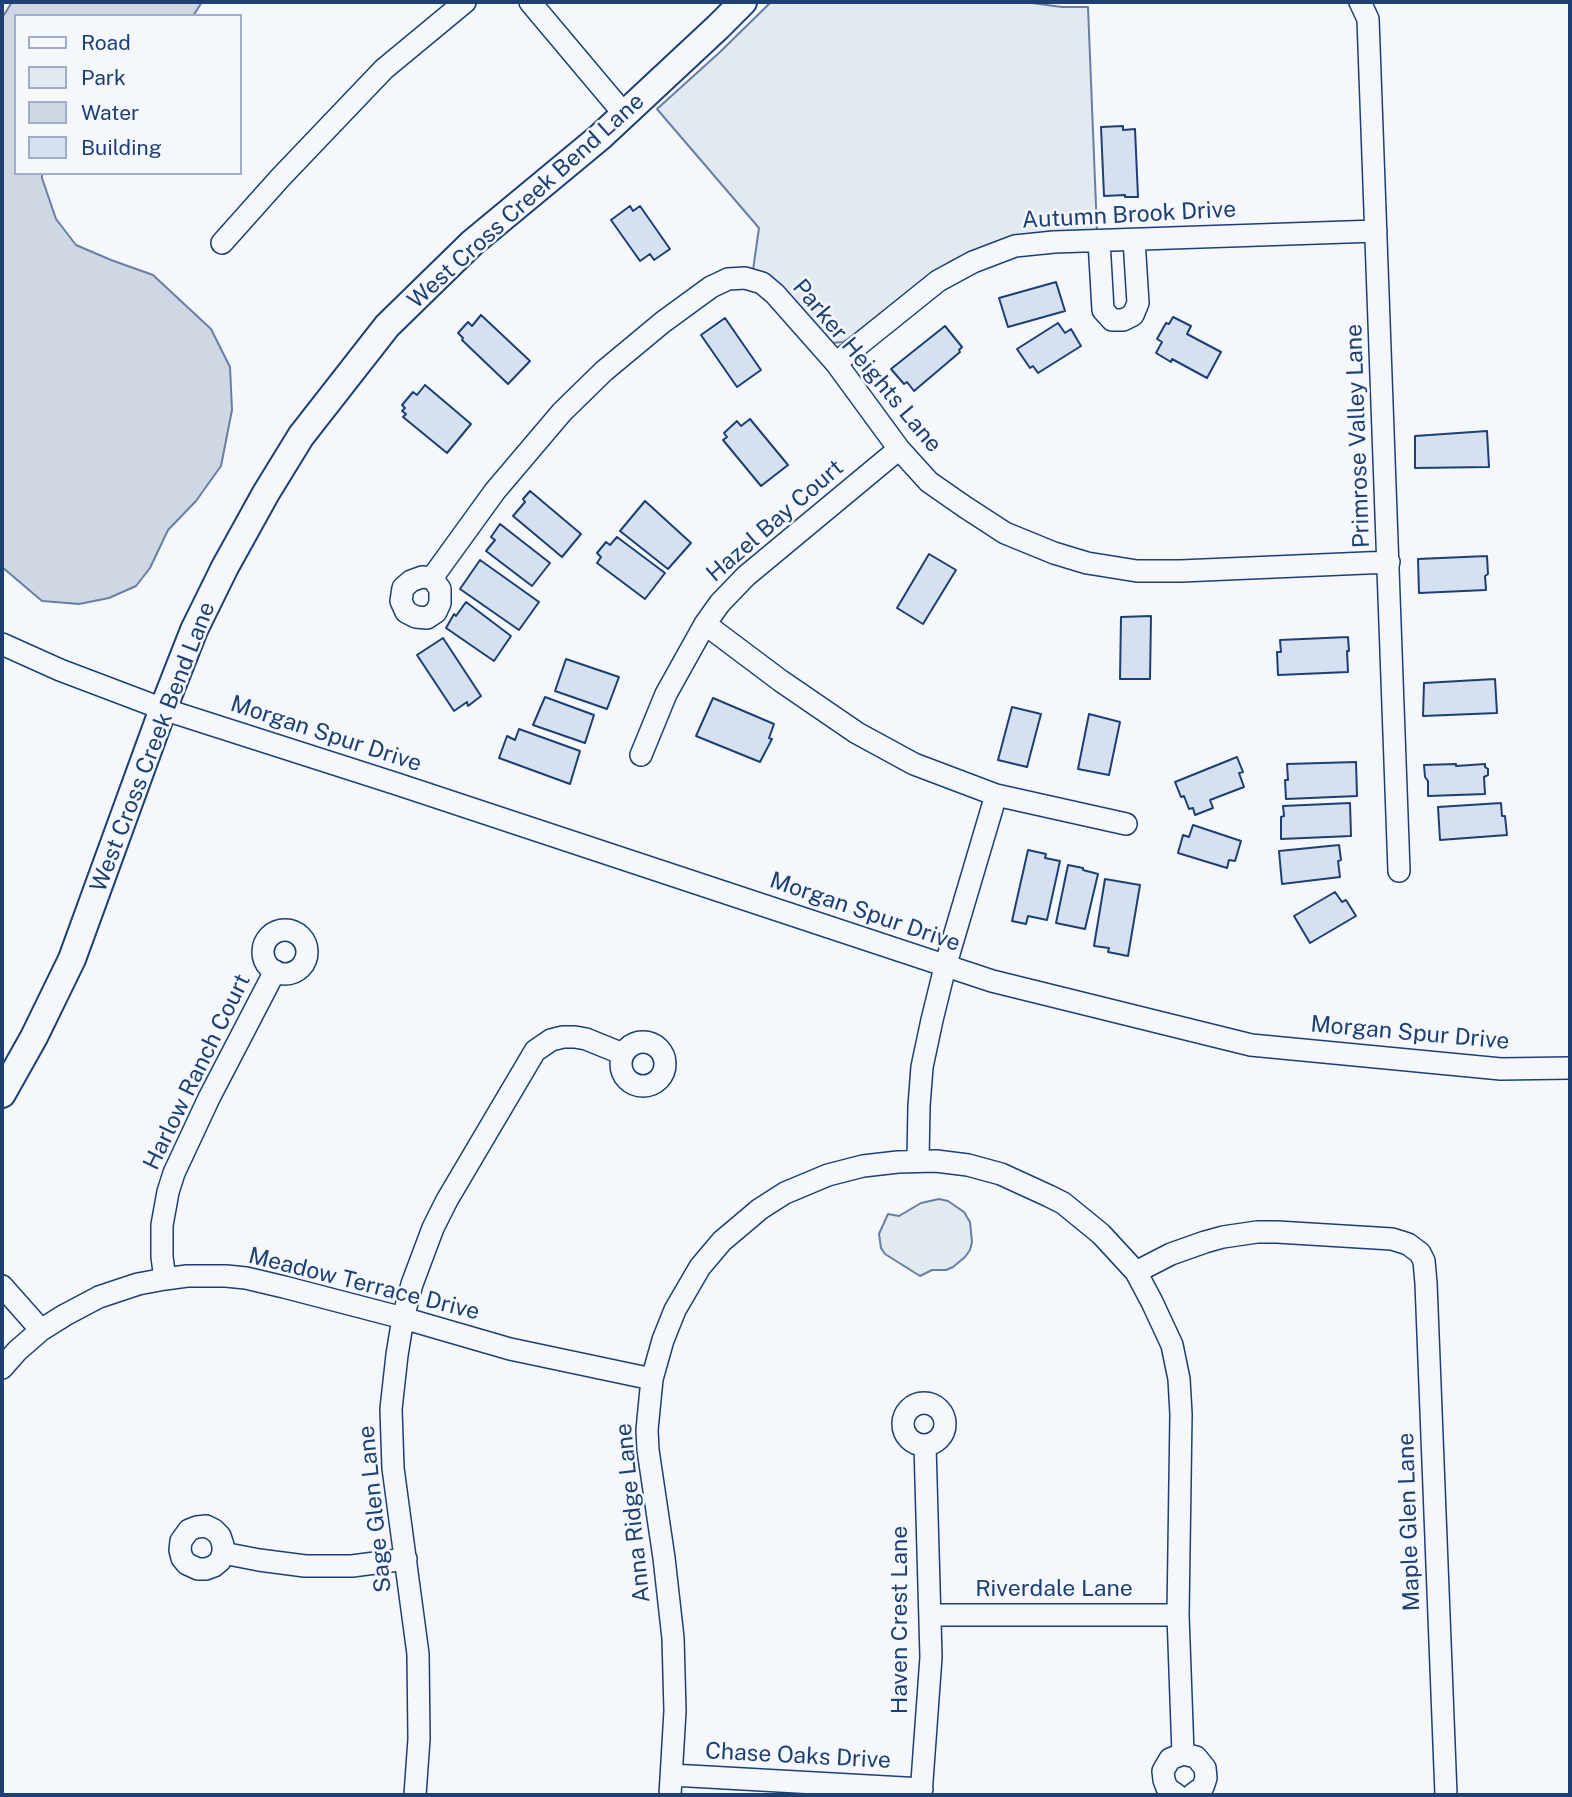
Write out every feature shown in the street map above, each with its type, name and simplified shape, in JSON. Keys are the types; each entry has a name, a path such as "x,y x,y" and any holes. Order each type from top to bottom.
{"main road":[{"name":"West Cross Creek Bend Lane","path":"2,1094 34,1037 72,959 194,630 225,567 301,436 387,326 472,243 625,115 743,2"}],"street":[{"path":"222,243 279,178 384,69 465,2"},
{"path":"530,2 625,115"},
{"name":"Primrose Valley Lane","path":"1360,2 1368,19 1399,871"},
{"name":"Autumn Brook Drive","path":"836,363 938,281 973,262 1015,246 1054,242 1376,231"},
{"path":"1099,241 1102,310 1112,320 1123,320 1133,315 1138,303 1133,240"},
{"name":"Parker Heights Lane","path":"432,578 495,491 562,412 604,371 663,322 711,287 728,279 745,278 762,283 775,294 836,363 899,449 929,482 1006,533 1087,563 1137,571 1389,562"},
{"name":"Hazel Bay Court","path":"641,755 666,694 705,624 720,603 746,576 899,449"},
{"path":"705,624 857,733 914,764 996,795 1126,824"},
{"name":"Morgan Spur Drive","path":"2,645 163,709 992,981 1251,1045 1501,1069 1570,1068"},
{"path":"918,1160 922,1067 945,967 996,795"},
{"name":"Harlow Ranch Court","path":"164,1279 162,1225 174,1173 204,1108 275,971"},
{"name":"Sage Glen Lane","path":"415,1795 420,1697 418,1654 391,1440 393,1381 403,1318 412,1284 433,1228 532,1055 551,1040 569,1037 586,1039 623,1054"},
{"name":"Anna Ridge Lane","path":"671,1785 675,1711 673,1637 648,1450 652,1379 669,1324 688,1287 709,1256 747,1219 785,1194 828,1175 871,1165 918,1160 952,1162 982,1168 1016,1180 1063,1203 1091,1225 1136,1272 1172,1345 1179,1379 1181,1414 1178,1615 1183,1754"},
{"name":"Maple Glen Lane","path":"1136,1272 1197,1244 1248,1233 1277,1232 1392,1239 1403,1241 1416,1249 1424,1261 1446,1795"},
{"name":"Meadow Terrace Drive","path":"2,1368 9,1344 41,1330 99,1297 138,1284 205,1276 246,1278 403,1318 510,1349 652,1379"},
{"path":"2,1286 41,1330"},
{"name":"Haven Crest Lane","path":"921,1792 929,1688 930,1615 925,1445"},
{"path":"223,1553 305,1566 352,1566 406,1559"},
{"name":"Riverdale Lane","path":"930,1615 1178,1615"},
{"path":"1177,1795 1167,1788 1163,1771 1170,1759 1183,1754 1196,1757 1205,1768 1203,1787 1192,1795"},
{"name":"Chase Oaks Drive","path":"671,1785 921,1792"}],"green space":[{"path":"771,2 1024,2 1088,7 1097,231 976,250 950,262 924,279 848,339 832,343 753,270 759,228 657,109"},
{"path":"939,1199 948,1201 964,1212 970,1222 972,1242 965,1257 953,1267 932,1270 920,1276 885,1254 881,1248 879,1234 888,1214 899,1216 921,1203"}],"water":[{"path":"12,2 202,2 194,14 14,14 14,175 42,175 56,219 76,245 153,275 211,329 230,367 232,410 221,466 196,501 168,530 150,568 136,586 109,598 79,604 42,601 2,567 2,18"}],"building":[{"path":"1123,126 1123,130 1135,129 1138,197 1104,196 1101,127"},
{"path":"630,206 633,211 640,206 670,249 654,260 650,254 640,261 611,220"},
{"path":"1056,282 1065,311 1008,327 999,298"},
{"path":"481,315 530,361 508,384 458,333 468,322 472,326"},
{"path":"1173,317 1191,326 1187,334 1221,352 1207,378 1156,353 1162,342 1157,339 1166,323 1169,324"},
{"path":"725,318 761,370 737,387 701,335"},
{"path":"1058,323 1065,333 1071,329 1081,346 1038,373 1033,366 1030,368 1017,349"},
{"path":"945,326 962,347 960,352 914,391 891,369"},
{"path":"425,385 471,424 447,453 403,417 406,414 402,411 405,408 402,405 413,392 417,395"},
{"path":"750,419 788,465 761,486 723,440 727,437 724,433 737,421 741,426"},
{"path":"1487,431 1489,467 1415,468 1415,436"},
{"path":"530,491 581,534 562,557 513,516"},
{"path":"645,501 691,543 668,569 620,531"},
{"path":"500,524 550,563 532,586 486,551 495,540 491,537"},
{"path":"617,537 665,573 645,599 597,563 601,557 597,553 606,542 610,545"},
{"path":"929,554 956,570 923,624 897,608"},
{"path":"1487,556 1486,590 1419,593 1418,559"},
{"path":"480,560 539,602 519,630 460,589"},
{"path":"466,602 511,636 494,661 446,628 454,614 456,616"},
{"path":"1151,616 1150,679 1120,679 1121,617"},
{"path":"1348,637 1348,672 1278,675 1277,652 1281,652 1280,640"},
{"path":"443,638 481,696 468,706 467,702 454,711 417,655"},
{"path":"566,659 619,677 607,709 555,691"},
{"path":"1495,679 1497,713 1423,716 1424,683"},
{"path":"545,697 594,715 585,743 533,725"},
{"path":"713,698 774,724 769,738 772,739 760,762 696,736"},
{"path":"1012,707 1041,714 1027,767 998,760"},
{"path":"1089,714 1120,722 1109,775 1078,769"},
{"path":"519,729 580,751 570,784 499,758 507,736 515,740"},
{"path":"1237,757 1243,772 1239,773 1244,787 1210,800 1213,808 1195,815 1193,808 1189,809 1184,796 1181,797 1175,782"},
{"path":"1356,762 1357,796 1286,799 1287,764"},
{"path":"1485,764 1488,775 1484,777 1485,794 1428,796 1424,765"},
{"path":"1350,803 1351,836 1281,839 1283,806"},
{"path":"1501,803 1507,835 1440,840 1438,807"},
{"path":"1193,825 1241,841 1235,861 1229,860 1227,868 1178,853 1183,835 1189,837"},
{"path":"1339,845 1340,877 1282,884 1279,851"},
{"path":"1028,850 1060,861 1047,920 1028,916 1026,924 1012,921"},
{"path":"1068,865 1098,874 1085,929 1056,923"},
{"path":"1105,879 1140,885 1128,956 1108,952 1109,948 1094,946"},
{"path":"1335,892 1342,902 1346,900 1356,916 1310,943 1294,916"}]}
